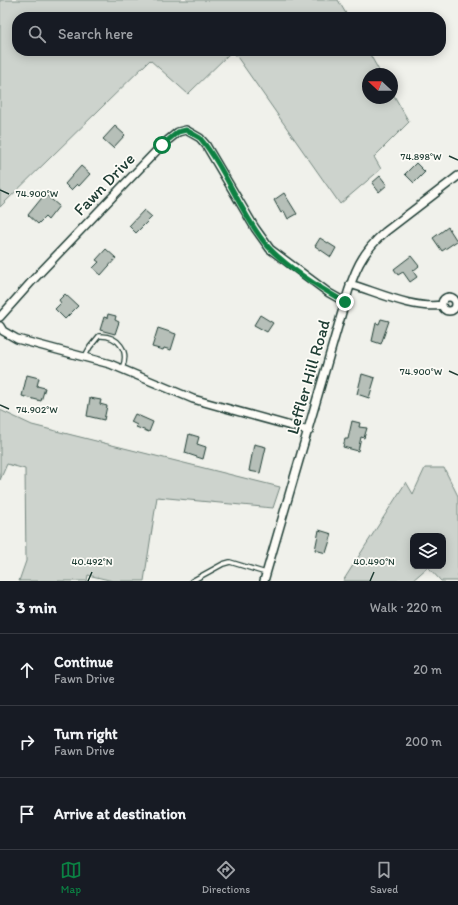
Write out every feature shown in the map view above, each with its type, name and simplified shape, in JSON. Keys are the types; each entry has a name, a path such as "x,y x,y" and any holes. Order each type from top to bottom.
{"street":[{"name":"Fawn Drive","path":"0,317 23,290 162,145 178,132 186,130 200,138 206,145 255,228 270,249 329,293 345,302"},
{"name":"Leffler Hill Road","path":"264,581 309,431 350,284 359,262 374,241 458,176"},
{"path":"350,284 418,305 433,307 442,305"},
{"path":"0,326 2,331 17,338 85,356 122,368 193,399 309,431"}],"lane":[{"path":"85,356 99,336 108,336 114,339 124,352 126,360 122,368"},
{"path":"192,581 223,564 230,562 266,573"}],"shaded area":[{"path":"0,0 338,0 345,12 12,12 12,56 227,56 188,94 150,60 0,207"},
{"path":"236,56 371,56 378,68 362,68 362,104 398,104 398,103 409,122 374,157 381,169 340,204"},
{"path":"0,410 32,425 280,487 273,508 157,497 144,581 113,581 88,575 87,581 19,581 26,561 25,469 7,464 0,480"},
{"path":"425,468 444,468 458,496 458,581 441,581 430,569 446,569 446,533 410,533 410,569 426,569 412,581 343,581 406,482 413,494"}],"building":[{"path":"115,126 125,135 113,148 103,139"},
{"path":"416,163 425,172 414,183 405,174"},
{"path":"81,166 90,174 79,186 77,184 71,190 65,184"},
{"path":"380,176 387,185 379,192 372,183"},
{"path":"284,193 297,214 288,219 284,211 281,213 274,200"},
{"path":"45,194 59,206 48,220 45,217 38,224 28,215"},
{"path":"144,210 152,217 136,233 129,226"},
{"path":"448,227 457,241 442,251 433,238"},
{"path":"320,238 336,248 331,257 315,246"},
{"path":"106,249 116,258 101,275 93,268 99,262 96,260"},
{"path":"411,256 419,266 413,271 417,277 410,282 403,272 398,275 394,269"},
{"path":"65,294 78,306 65,319 55,309 61,303 59,300"},
{"path":"108,314 116,316 115,320 119,322 115,334 100,330 104,317 107,318"},
{"path":"260,315 273,323 267,332 254,325"},
{"path":"381,319 389,321 381,344 372,341 376,323 379,324"},
{"path":"158,328 176,334 171,350 164,348 163,350 152,347"},
{"path":"362,374 375,378 369,398 357,394"},
{"path":"27,375 39,378 37,386 45,388 41,401 22,396"},
{"path":"90,398 101,400 100,404 107,406 104,420 87,416"},
{"path":"135,414 153,422 149,432 136,427 137,425 131,422"},
{"path":"352,421 360,423 359,427 367,428 364,438 361,437 358,451 343,447 345,439 348,439"},
{"path":"189,434 199,437 197,444 206,447 203,459 185,453"},
{"path":"254,444 266,447 260,473 249,471"},
{"path":"319,530 332,534 326,553 315,550"}],"route":[{"path":"162,145 178,132 186,130 200,138 206,145 255,228 270,249 329,293 345,302"}]}
